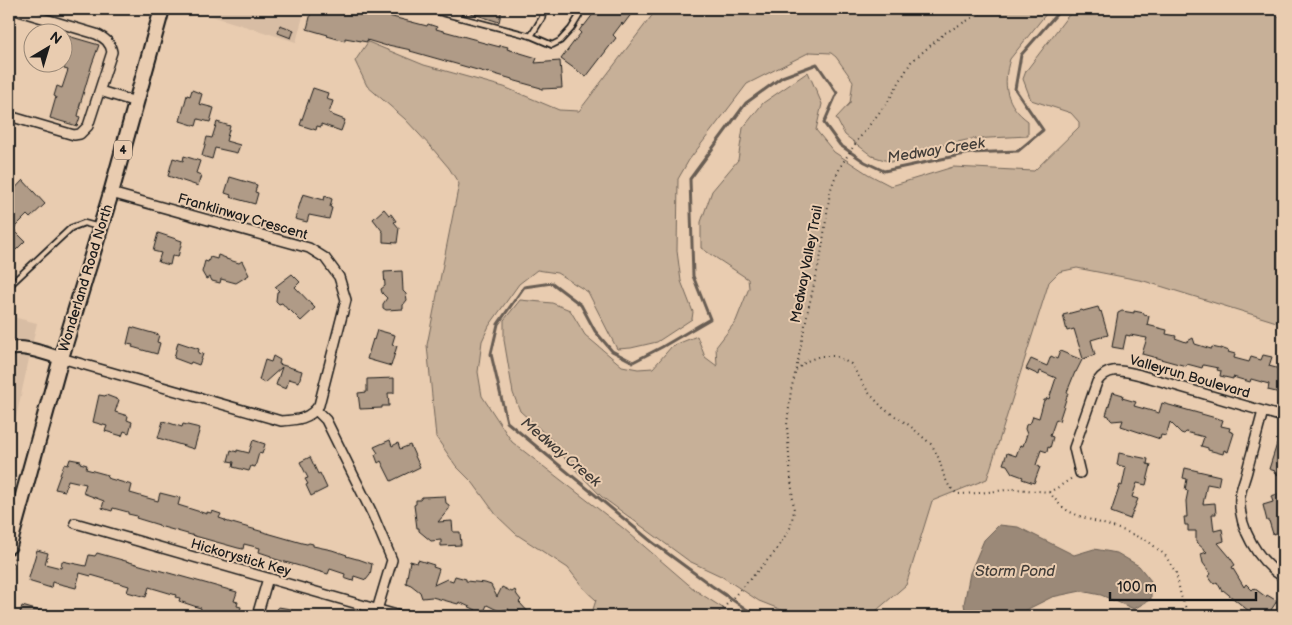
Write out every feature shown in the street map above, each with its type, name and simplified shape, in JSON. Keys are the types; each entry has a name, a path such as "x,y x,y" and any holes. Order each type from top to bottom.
{"main road":[{"name":"Wonderland Road North","path":"9,546 61,358 111,192 162,9"}],"street":[{"path":"9,116 74,135 80,134 88,126 112,52 108,41 96,34 12,9"},
{"path":"100,91 136,102"},
{"name":"Franklinway Crescent","path":"111,192 309,248 325,258 339,277 346,300 319,405 316,410"},
{"path":"9,349 24,348 281,422 297,420 308,416 316,410 326,420 373,515 392,560 377,610"},
{"name":"Valleyrun Boulevard","path":"1080,473 1074,448 1097,382 1101,376 1118,369 1283,417"},
{"path":"1263,411 1240,496 1242,517 1254,549 1283,578"},
{"name":"Hickorystick Key","path":"75,523 400,616"},
{"path":"256,616 268,578"}],"lane":[{"path":"427,9 531,36 552,45 560,41 571,29 579,16 577,9"},
{"path":"458,17 460,9"},
{"path":"531,36 542,18 544,9"},
{"path":"9,286 71,228 84,223 100,227"}],"path":[{"name":"Medway Valley Trail","path":"716,616 775,552 790,528 794,511 788,425 791,390 821,255 830,192 834,180 857,141 890,100 911,62 945,33 988,9"},
{"path":"796,370 807,361 820,356 835,356 851,364 870,393 884,409 909,424 932,445 940,459 944,476 949,486 958,494 1015,489 1049,492 1080,473"},
{"path":"1049,492 1068,511 1141,538 1165,555 1176,573 1181,596 1189,616"}],"shaded area":[{"path":"189,9 305,9 296,42"},
{"path":"657,9 1050,9 1010,59 1006,77 1006,86 1011,101 1028,121 1028,136 971,139 922,150 891,162 872,156 845,135 836,118 850,103 853,81 831,53 810,52 747,84 689,160 678,179 677,251 681,281 693,312 692,319 657,342 617,349 588,292 557,273 537,270 519,284 489,326 482,341 478,372 482,396 512,442 623,528 695,590 735,616 591,616 596,600 585,590 568,568 516,534 497,516 473,483 456,466 436,437 427,345 459,184 449,168 405,119 367,86 355,61 368,42 424,65 504,87 559,110 579,111"},
{"path":"1077,9 1269,9 1283,21 1283,324 1144,281 1077,268 1059,272 1049,282 987,479 932,501 906,585 870,616 797,616 759,601 721,576 689,561 602,497 565,459 555,443 520,411 513,393 504,340 504,320 520,300 552,303 570,310 585,335 622,366 638,369 653,368 672,346 697,336 705,357 717,366 716,347 736,321 749,288 748,279 701,248 701,222 712,191 738,160 743,128 763,103 808,72 822,104 816,130 834,152 891,186 953,167 1034,171 1079,127 1079,122 1071,113 1031,100 1023,79 1026,71 1067,17"},
{"path":"9,316 37,323 9,449"}],"water":[{"name":"Storm Pond","path":"999,525 1018,527 1074,555 1094,549 1117,553 1139,566 1151,581 1151,599 1134,609 1101,595 1081,591 1052,597 1017,616 966,616 964,604 970,573 984,540"}],"building":[{"path":"312,9 331,9 354,15 355,11 376,16 377,13 427,26 428,24 437,27 436,29 477,41 500,47 500,45 508,47 507,49 537,58 535,63 560,61 562,88 541,89 411,50 367,40 367,42 345,38 345,41 327,36 307,29"},
{"path":"464,9 502,9 499,22 464,11"},
{"path":"597,9 635,9 613,35 616,38 586,77 561,59 581,33 579,31 583,25"},
{"path":"280,25 294,30 291,38 278,33"},
{"path":"72,37 99,45 79,108 78,116 80,117 77,126 50,118 57,86 62,88 67,72 72,72"},
{"path":"313,88 328,93 326,99 333,101 329,113 345,120 341,131 321,124 321,127 317,126 316,130 300,125"},
{"path":"192,90 202,94 199,104 214,108 210,122 198,119 196,126 180,121 187,95 190,96"},
{"path":"217,122 230,126 226,141 240,145 237,153 215,148 212,159 202,156 207,137 212,138"},
{"path":"184,156 200,161 196,173 201,175 198,186 168,176 173,158 183,161"},
{"path":"230,177 257,185 255,192 258,193 255,204 230,197 231,195 225,193"},
{"path":"23,180 45,204 30,218 27,215 13,229 25,241 16,250 9,243 9,195"},
{"path":"303,194 324,200 325,196 332,199 329,219 309,215 307,222 295,219"},
{"path":"384,209 389,215 391,214 399,228 397,243 383,242 383,232 373,219"},
{"path":"158,233 182,241 178,257 172,256 170,265 158,262 161,253 153,251"},
{"path":"218,255 239,263 242,261 249,275 236,283 221,279 220,283 212,281 210,277 206,279 202,272 205,261 208,262 210,257 217,259"},
{"path":"402,271 403,291 406,294 407,300 403,305 403,309 386,310 383,308 383,304 387,298 381,289 385,286 384,272"},
{"path":"292,274 300,282 295,287 315,308 301,321 282,303 279,304 276,301 277,292 279,291 275,287"},
{"path":"1098,307 1108,335 1091,340 1095,355 1083,359 1074,329 1067,331 1063,315"},
{"path":"1122,311 1144,313 1144,315 1149,316 1147,325 1167,330 1166,334 1176,336 1175,338 1186,342 1193,338 1195,344 1211,349 1212,347 1221,348 1229,351 1235,354 1234,358 1249,362 1251,357 1261,360 1263,355 1272,357 1269,366 1283,370 1283,388 1281,388 1280,393 1268,390 1269,384 1251,379 1250,382 1233,377 1233,379 1220,376 1221,371 1217,370 1218,368 1203,365 1202,368 1187,364 1186,366 1142,354 1147,338 1126,335 1123,349 1112,347 1118,313"},
{"path":"131,327 159,335 157,342 160,343 157,354 127,344"},
{"path":"377,330 395,335 392,345 397,346 391,366 367,359"},
{"path":"178,342 199,349 198,353 203,354 199,365 174,358"},
{"path":"1060,351 1082,360 1067,392 1059,421 1056,419 1050,436 1053,437 1050,448 1048,447 1047,452 1041,450 1036,465 1040,467 1034,483 1012,473 1007,465 1003,464 1007,453 1016,456 1020,445 1023,446 1027,434 1026,425 1031,422 1033,416 1039,418 1044,400 1049,399 1056,378 1040,371 1039,375 1026,369 1031,359 1047,366 1051,356 1057,359"},
{"path":"273,356 280,360 279,364 302,371 299,382 289,379 286,389 276,385 282,367 264,383 259,380 265,360 271,362"},
{"path":"394,378 394,393 388,393 389,406 360,409 358,393 367,392 367,379"},
{"path":"1113,392 1123,395 1122,398 1136,402 1134,406 1159,413 1162,403 1223,420 1221,426 1230,428 1229,431 1234,433 1228,452 1224,450 1223,454 1208,450 1208,448 1201,446 1204,437 1186,432 1184,434 1181,433 1170,422 1166,436 1161,435 1160,439 1121,426 1123,420 1112,421 1106,415"},
{"path":"99,395 106,395 119,400 115,412 128,416 127,420 132,422 129,433 124,431 122,436 105,431 107,426 93,422"},
{"path":"163,421 182,427 183,424 200,428 194,449 158,438"},
{"path":"253,440 265,444 262,454 259,453 255,467 251,466 249,471 233,467 234,462 228,461 231,450 249,453"},
{"path":"390,440 392,446 398,443 400,449 410,445 420,467 391,481 381,461 378,463 375,455 378,453 374,447"},
{"path":"1277,444 1283,446 1283,476 1269,469"},
{"path":"1119,453 1148,459 1147,464 1151,465 1146,485 1137,483 1132,497 1138,499 1130,519 1111,512 1120,485 1122,486 1126,467 1117,465"},
{"path":"310,457 327,488 311,496 305,479 308,478 300,462"},
{"path":"70,459 81,461 80,463 87,465 86,469 108,475 107,478 132,485 130,493 158,501 160,493 180,498 178,505 207,514 207,512 211,513 212,511 221,514 219,518 225,521 302,543 313,544 313,546 332,550 372,564 370,575 366,580 354,576 353,581 344,578 345,574 330,569 328,574 271,558 271,556 259,552 260,548 244,544 243,549 238,548 159,526 136,518 137,516 128,514 128,512 113,508 112,511 102,508 104,501 83,493 86,484 68,480 65,491 55,489 64,464 68,465"},
{"path":"1185,468 1220,476 1218,486 1207,484 1203,504 1215,503 1216,514 1212,514 1214,531 1222,529 1224,541 1218,543 1235,565 1232,567 1244,587 1246,584 1252,590 1254,588 1266,597 1267,595 1277,601 1271,610 1281,616 1255,616 1222,591 1217,582 1214,584 1208,576 1211,574 1203,563 1201,554 1207,552 1196,542 1196,531 1188,531 1188,525 1185,525 1184,517 1187,517 1186,501 1188,491 1185,490 1187,479 1183,478"},
{"path":"1278,494 1282,496 1283,500 1283,531 1273,534 1263,505 1273,502 1271,496"},
{"path":"445,496 449,509 438,522 452,521 453,532 460,532 461,545 441,546 441,540 431,541 417,528 414,505 416,500 420,500 422,497"},
{"path":"37,550 48,553 45,564 61,568 62,561 86,566 89,555 95,556 97,553 237,592 234,601 238,602 237,606 241,607 239,616 210,616 200,613 201,608 179,601 180,598 175,597 176,595 149,587 146,597 127,592 129,586 80,573 76,588 52,582 51,588 28,581"},
{"path":"418,560 434,565 433,567 439,569 434,585 447,579 453,581 455,576 466,579 466,581 491,585 497,597 502,587 512,592 515,590 521,600 519,602 532,616 501,616 509,609 499,611 487,605 483,614 479,614 476,613 476,610 459,602 458,604 432,597 422,598 420,592 406,583 410,561 417,563"},
{"path":"22,606 50,614 50,616 19,616"},
{"path":"278,607 291,609 290,611 302,616 276,616"}],"waterway":[{"name":"Medway Creek","path":"761,616 746,609 712,586 652,542 507,422 491,354 498,324 524,287 552,283 581,305 595,331 612,351 633,362 710,319 693,276 690,179 746,103 782,77 817,64 837,93 824,123 840,145 865,162 884,171 970,153 1018,151 1043,130 1015,89 1021,55 1061,9"}]}
